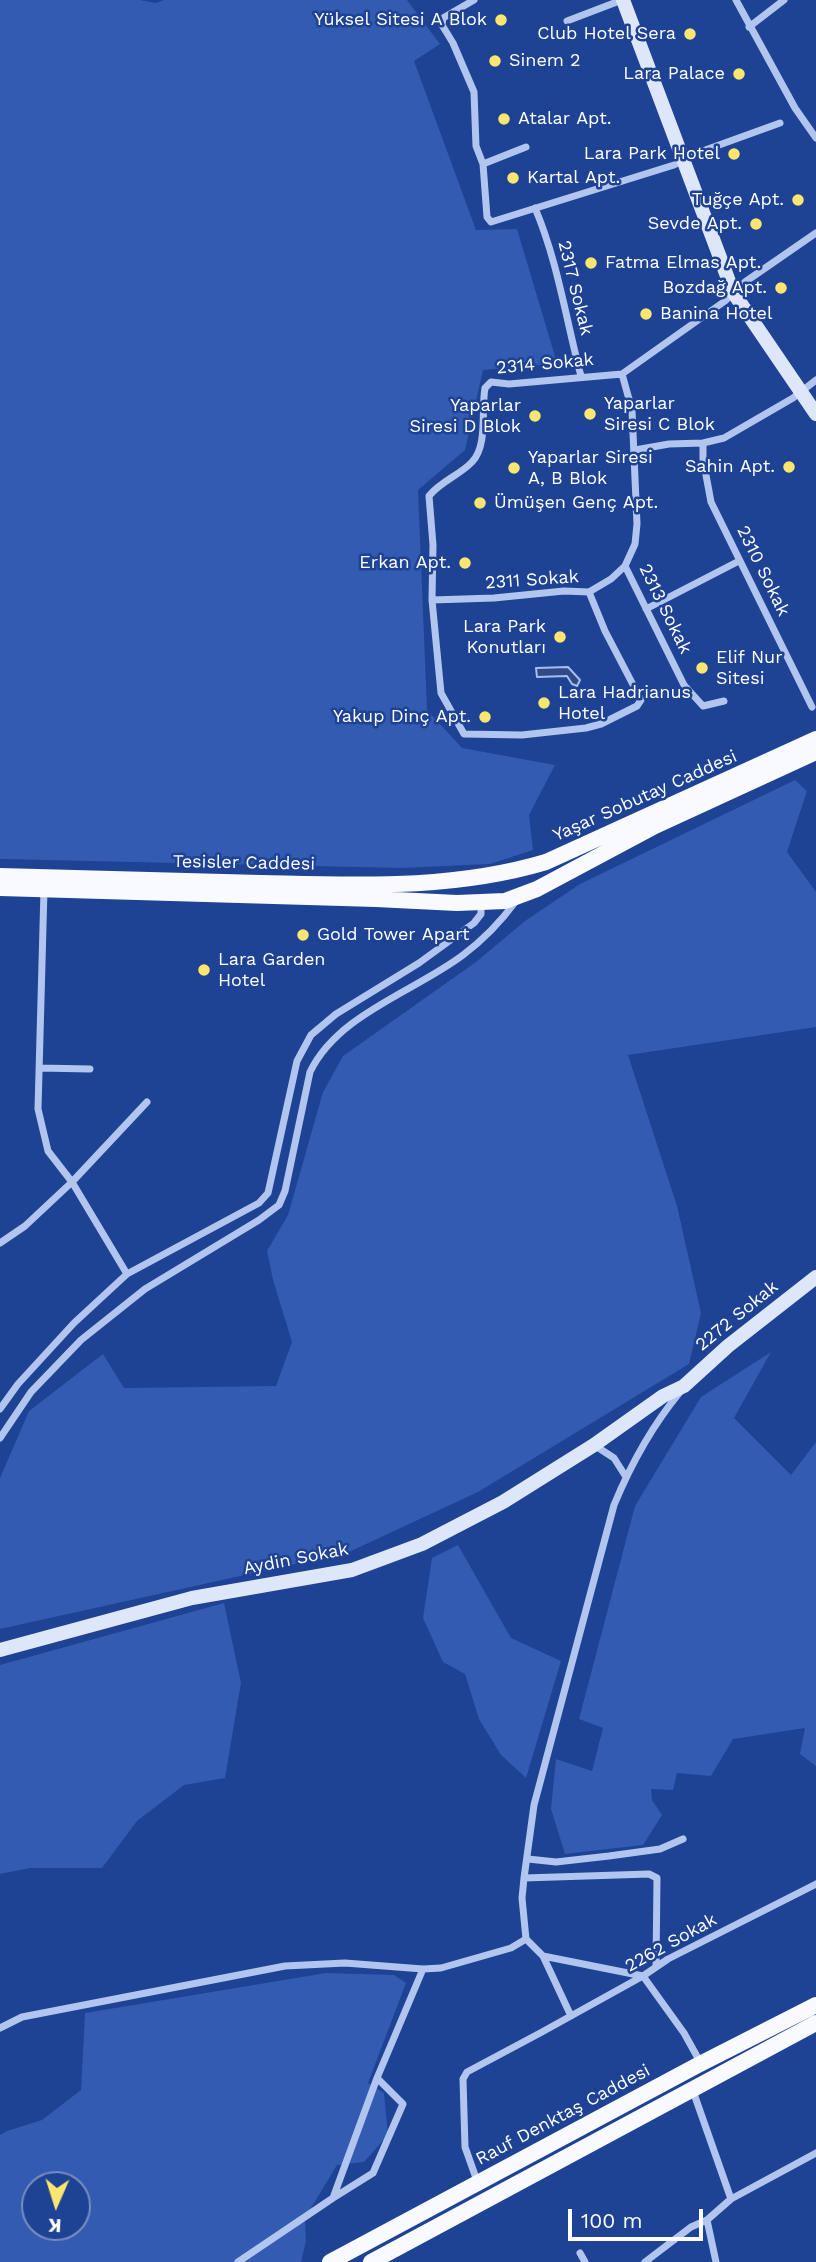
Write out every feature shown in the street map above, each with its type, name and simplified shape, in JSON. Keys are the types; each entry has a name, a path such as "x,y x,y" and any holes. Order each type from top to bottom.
{"main road":[{"name":"Yaşar Sobutay Caddesi","path":"487,876 511,872 557,857 816,739"},
{"path":"0,888 481,903 518,898 655,826 816,752"},
{"path":"511,872 519,881 518,898"},
{"name":"Tesisler Caddesi","path":"0,876 381,886 487,876"},
{"path":"481,903 480,891 487,876"},
{"name":"Rauf Denktaş Caddesi","path":"330,2262 698,2065 816,2005"},
{"path":"372,2262 816,2023"}],"street":[{"path":"474,0 443,18 442,24 474,92 476,146 483,164 487,217 491,222 674,165 780,123"},
{"path":"567,21 623,0 733,291 816,414"},
{"path":"736,0 790,99 816,138"},
{"path":"749,27 784,0"},
{"path":"483,164 526,147"},
{"name":"2317 Sokak","path":"535,208 546,235 560,285 580,376"},
{"path":"622,374 816,233"},
{"name":"2314 Sokak","path":"432,600 433,545 429,495 437,486 472,463 481,450 485,388 491,382 509,384 622,374"},
{"name":"2313 Sokak","path":"622,374 632,410 637,524 635,544 625,566 684,685 703,706 724,701"},
{"path":"635,450 669,444 703,443 724,438 816,380"},
{"name":"2310 Sokak","path":"703,443 711,502 732,540 739,561 755,588 811,707"},
{"path":"646,609 739,561"},
{"name":"2311 Sokak","path":"432,600 494,598 564,591 589,592 611,579 625,566"},
{"path":"432,600 441,693 464,734 522,735 601,724 637,706 640,700 605,631 589,592"},
{"path":"44,890 38,1109 48,1151 72,1182 127,1274"},
{"path":"0,1438 31,1392 81,1340 145,1289 279,1205 285,1191 310,1072 318,1055 355,1022 463,955 508,912 518,898"},
{"path":"0,1409 18,1384 74,1323 127,1274 259,1203 268,1193 297,1061 311,1035 336,1014 419,962 474,923 481,914 481,903"},
{"path":"39,1068 90,1069"},
{"path":"0,1243 25,1226 72,1182 147,1102"},
{"name":"2272 Sokak","path":"684,1386 728,1346 816,1278"},
{"path":"571,2016 543,1956 526,1938 524,1878 534,1805 614,1505 626,1477 662,1413 684,1386"},
{"name":"Aydin Sokak","path":"0,1650 192,1598 352,1570 422,1544 503,1502 594,1445 663,1396 684,1386"},
{"path":"594,1445 614,1458 626,1477"},
{"path":"528,1859 556,1862 609,1856 660,1849 683,1839"},
{"path":"524,1878 649,1874 657,1878 656,1967"},
{"name":"2262 Sokak","path":"474,2185 475,2178 465,2147 463,2079 467,2072 656,1967 814,1886"},
{"path":"0,2028 22,2017 285,1966 345,1964 441,1968 512,1948 526,1938"},
{"path":"543,1956 643,1976 684,2033 699,2060 698,2065"},
{"path":"333,2197 377,2078 422,1969"},
{"path":"238,2262 373,2173 403,2104 377,2078"},
{"path":"692,2090 731,2199"},
{"path":"645,2262 691,2227 707,2220 731,2199 816,2153"},
{"path":"707,2220 716,2262"},
{"path":"580,2253 584,2262"}],"shaded area":[{"path":"0,0 140,0 156,3 164,0 407,0 440,44 414,61 476,230 517,229 557,363 483,370 465,450 418,490 427,710 462,748 555,765 529,815 533,850 490,864 401,868 0,859"},
{"path":"568,667 580,680 577,686 572,684 567,676 537,677 536,668"},
{"path":"795,780 807,791 787,852 816,892 816,1027 628,1055 677,1206 701,1313 689,1364 478,1492 349,1552 0,1629 0,1478 29,1411 103,1354 124,1388 276,1386 292,1342 267,1251 288,1215 323,1092 343,1056 476,962 525,921 580,884"},
{"path":"771,1352 734,1418 791,1475 816,1442 816,1766 800,1754 805,1728 733,1739 711,1776 677,1773 673,1790 651,1789 652,1800 662,1815 643,1845 565,1854 551,1809 556,1759 592,1771 603,1728 579,1719 635,1506 701,1397"},
{"path":"458,1545 511,1638 561,1661 526,1778 501,1755 479,1719 465,1674 443,1662 423,1618 432,1558"},
{"path":"224,1603 241,1683 225,1778 184,1785 137,1821 102,1868 30,1868 0,1874 0,1665"},
{"path":"326,1973 394,1975 406,1983 368,2083 384,2093 388,2135 364,2162 337,2165 305,2218 306,2241 301,2262 0,2262 0,2135 42,2120 81,2090 85,2013"}],"place":[{"name":"Yüksel Sitesi A Blok","path":"501,20"},
{"name":"Club Hotel Sera","path":"690,34"},
{"name":"Sinem 2","path":"495,61"},
{"name":"Lara Palace","path":"739,74"},
{"name":"Atalar Apt.","path":"504,119"},
{"name":"Lara Park Hotel","path":"734,154"},
{"name":"Kartal Apt.","path":"513,178"},
{"name":"Tuğçe Apt.","path":"798,200"},
{"name":"Sevde Apt.","path":"756,224"},
{"name":"Fatma Elmas Apt.","path":"591,263"},
{"name":"Bozdağ Apt.","path":"781,288"},
{"name":"Banina Hotel","path":"646,314"},
{"name":"Yaparlar Siresi C Blok","path":"590,414"},
{"name":"Yaparlar Siresi D Blok","path":"535,416"},
{"name":"Sahin Apt.","path":"789,467"},
{"name":"Yaparlar Siresi A, B Blok","path":"514,468"},
{"name":"Ümüşen Genç Apt.","path":"480,503"},
{"name":"Erkan Apt.","path":"465,563"},
{"name":"Lara Park Konutları","path":"560,637"},
{"name":"Elif Nur Sitesi","path":"702,668"},
{"name":"Lara Hadrianus Hotel","path":"544,703"},
{"name":"Yakup Dinç Apt.","path":"485,717"},
{"name":"Gold Tower Apart","path":"303,935"},
{"name":"Lara Garden Hotel","path":"204,970"}]}
